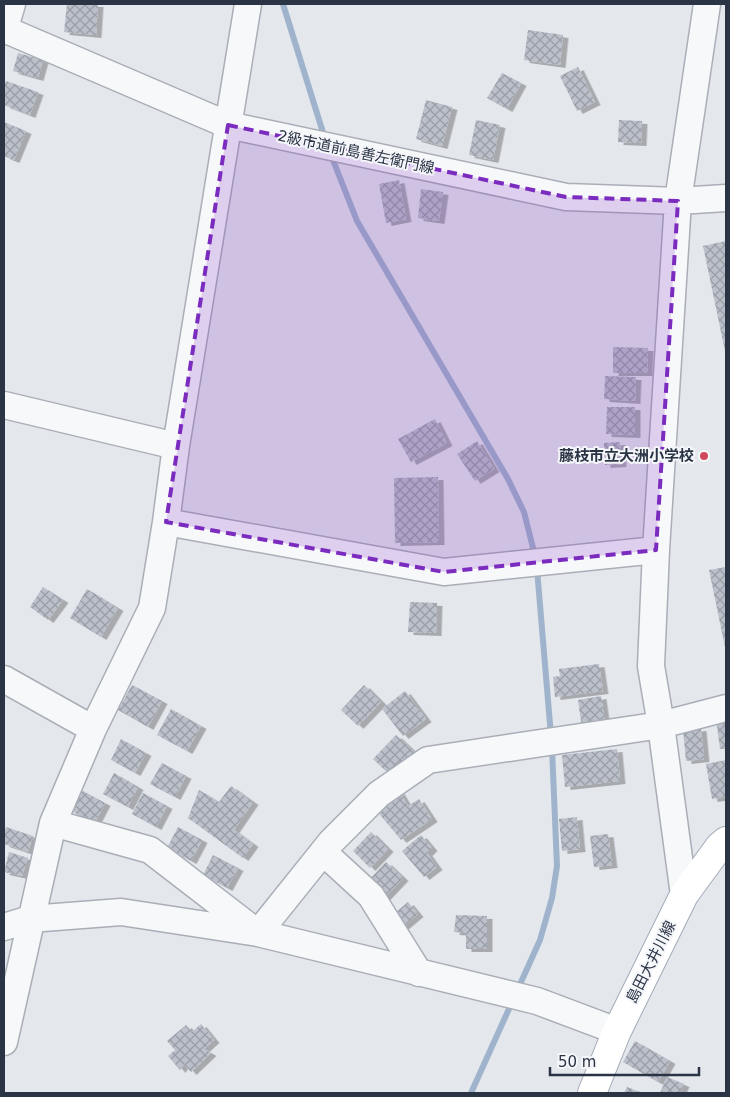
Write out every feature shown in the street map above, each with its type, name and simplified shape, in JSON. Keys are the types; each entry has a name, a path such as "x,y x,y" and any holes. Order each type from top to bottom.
{"main road":[{"name":"島田大井川線","path":"592,1093 617,1031 684,895 726,841"}],"street":[{"path":"4,30 12,4"},
{"path":"4,1042 53,823 93,728 152,608 176,446 248,4"},
{"path":"684,895 661,725 650,666 678,201 707,4"},
{"name":"2級市道前島善左衛門線","path":"4,30 228,124 566,197 678,201 726,198"},
{"path":"4,405 176,446"},
{"path":"166,522 444,572 656,550"},
{"path":"4,679 93,728"},
{"path":"258,933 323,852 379,794 428,760 661,725 726,708"},
{"path":"53,823 150,850 258,933"},
{"path":"323,852 371,896 419,973"},
{"path":"4,927 30,919 121,912 258,933 538,1001 617,1031"}],"highlighted area":[{"path":"228,125 566,197 678,201 656,550 444,572 166,522"}],"building":[{"path":"67,4 98,4 96,35 64,32"},
{"path":"528,30 563,35 560,65 524,60"},
{"path":"18,53 43,60 38,78 13,71"},
{"path":"578,67 595,102 577,111 560,76"},
{"path":"502,73 521,83 507,109 487,98"},
{"path":"6,81 38,92 30,115 4,105 4,86"},
{"path":"426,100 452,107 442,146 416,139"},
{"path":"476,120 500,125 493,160 469,155"},
{"path":"619,120 642,121 641,143 618,142"},
{"path":"4,122 26,131 14,160 4,156"},
{"path":"399,180 406,219 386,223 379,184"},
{"path":"421,189 443,192 439,221 418,218"},
{"path":"726,241 726,350 725,351 703,246"},
{"path":"613,347 648,348 647,373 613,373"},
{"path":"605,376 636,377 635,401 604,399"},
{"path":"607,407 635,407 635,435 606,434"},
{"path":"435,419 447,443 411,462 398,439"},
{"path":"477,441 494,469 475,481 457,454"},
{"path":"620,442 621,464 605,465 604,443"},
{"path":"438,477 439,542 395,543 394,478"},
{"path":"726,567 726,647 725,647 709,570"},
{"path":"43,587 63,600 48,620 30,607"},
{"path":"87,589 118,608 101,637 70,618"},
{"path":"410,602 437,603 436,633 408,632"},
{"path":"599,664 603,691 555,697 553,677 560,676 559,669"},
{"path":"132,685 162,701 148,727 118,710"},
{"path":"364,685 381,702 358,726 341,710"},
{"path":"405,691 426,719 403,736 382,709"},
{"path":"601,696 605,724 582,728 578,700"},
{"path":"171,709 201,726 187,751 157,735"},
{"path":"726,717 726,749 720,749 716,718"},
{"path":"701,728 704,759 686,761 683,730"},
{"path":"396,735 414,752 391,776 373,759"},
{"path":"121,739 146,753 135,773 111,760"},
{"path":"617,749 620,781 565,787 562,755"},
{"path":"726,760 726,797 712,799 706,764"},
{"path":"162,763 186,776 175,797 150,784"},
{"path":"114,773 138,787 128,807 103,794"},
{"path":"231,786 253,802 234,830 253,844 243,858 188,818 199,790 219,802"},
{"path":"81,790 105,803 94,824 70,810"},
{"path":"399,791 408,806 419,799 432,819 401,840 376,810"},
{"path":"143,793 167,806 156,827 132,814"},
{"path":"577,817 580,849 562,851 559,819"},
{"path":"6,827 33,836 28,852 4,844"},
{"path":"178,827 202,840 191,861 167,848"},
{"path":"371,832 388,849 370,868 353,851"},
{"path":"608,834 612,865 594,867 590,836"},
{"path":"421,835 432,848 427,853 437,867 424,877 402,851"},
{"path":"9,852 28,858 22,876 4,872"},
{"path":"213,855 238,868 227,888 203,875"},
{"path":"386,862 403,878 385,897 368,881"},
{"path":"408,902 418,914 399,930 389,918"},
{"path":"456,915 487,916 487,949 466,949 466,933 454,932"},
{"path":"201,1024 214,1040 204,1049 211,1053 191,1072 184,1064 180,1070 168,1056 175,1050 167,1041 186,1025 192,1032"},
{"path":"635,1041 670,1061 658,1082 623,1062"},
{"path":"667,1077 684,1084 680,1093 660,1093"},
{"path":"627,1087 643,1093 624,1093"}],"waterway":[{"path":"283,4 325,139"},
{"path":"331,155 357,221 508,479 524,512 535,556"},
{"path":"537,569 551,736"},
{"path":"517,991 540,940 552,898 557,866 552,748"},
{"path":"471,1093 513,1000"}],"place":[{"name":"藤枝市立大洲小学校","path":"704,456"}]}
